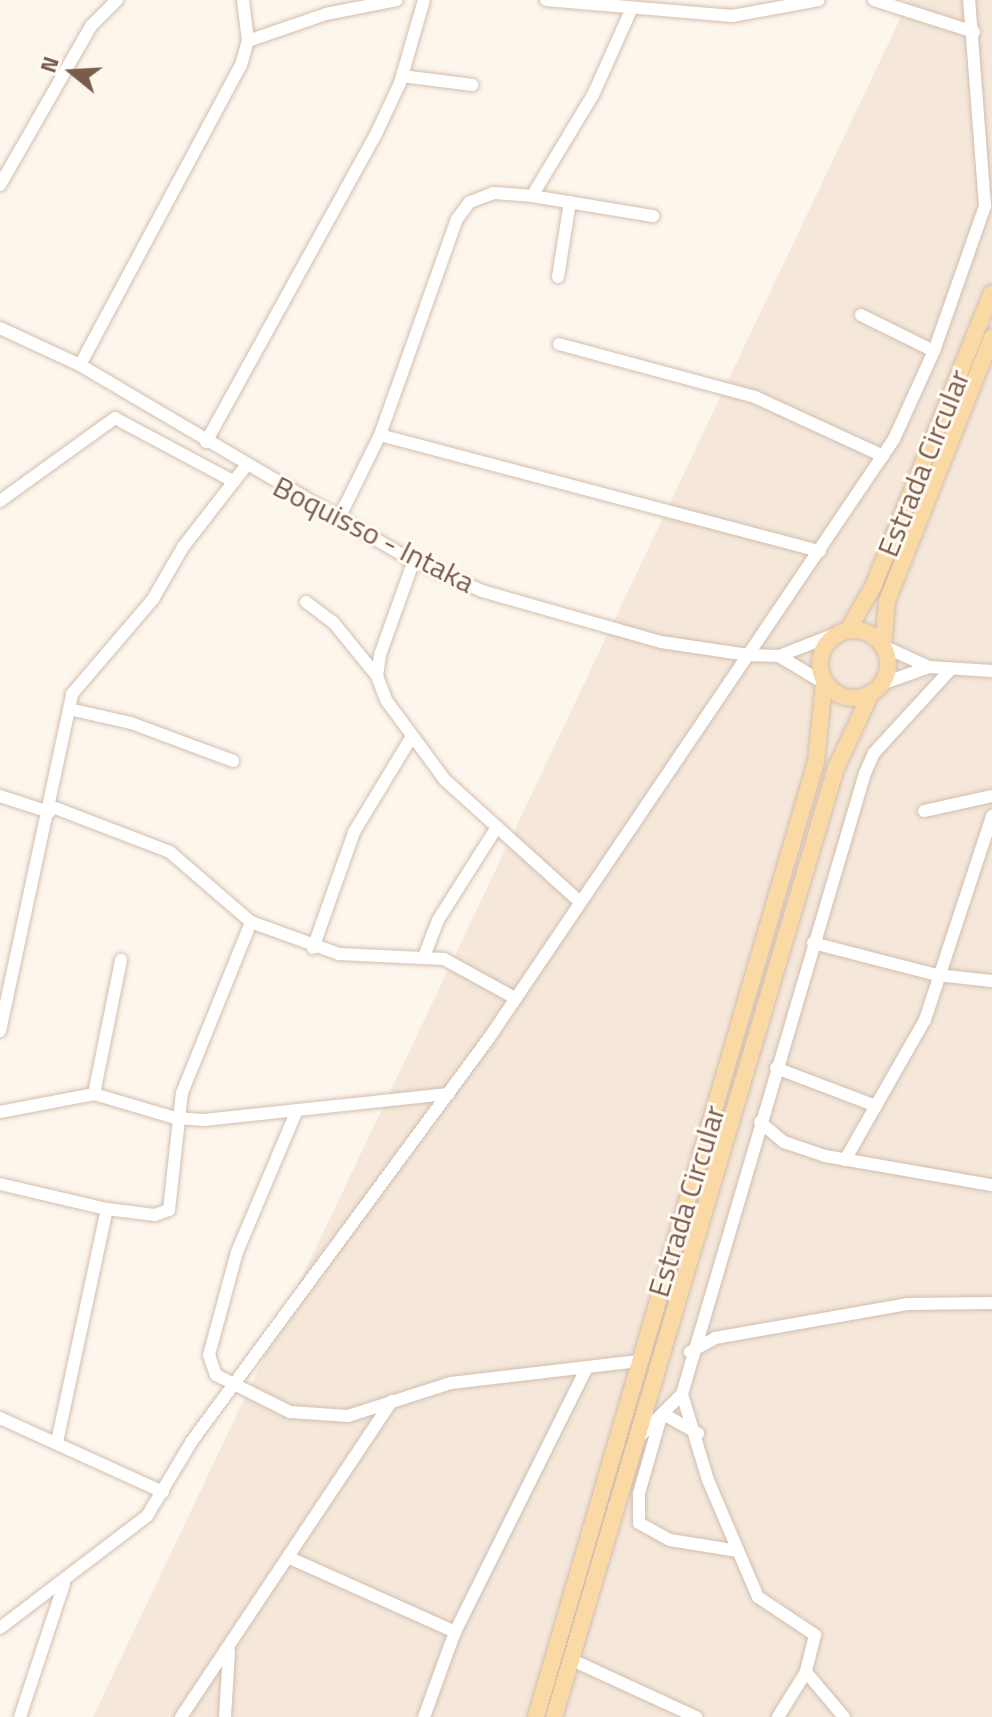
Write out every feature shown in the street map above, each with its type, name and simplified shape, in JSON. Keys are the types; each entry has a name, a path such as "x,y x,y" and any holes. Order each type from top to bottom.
{"main road":[{"name":"Estrada Circular","path":"843,632 873,587 992,293"},
{"name":"Estrada Circular","path":"883,646 887,601 992,337"},
{"path":"843,632 872,635 883,646 888,665 876,688 851,697 824,683 823,649 843,632"},
{"name":"Estrada Circular","path":"536,1717 816,762 824,683"},
{"name":"Estrada Circular","path":"554,1717 840,756 876,688"}],"street":[{"path":"0,185 91,26 117,0"},
{"path":"80,365 214,121 248,41 243,0"},
{"path":"248,41 326,14 397,0"},
{"path":"206,442 342,197 402,76 424,0"},
{"path":"546,0 631,10 732,16 819,0"},
{"path":"874,0 974,32"},
{"path":"969,0 974,32 985,206"},
{"path":"532,196 593,95 631,10"},
{"path":"402,76 472,85"},
{"path":"0,1628 139,1526 192,1441 236,1387 449,1094 883,456 934,351 985,206 992,194"},
{"path":"339,518 380,435 457,219 479,196 532,196 653,216"},
{"path":"558,277 570,202"},
{"path":"861,315 934,351"},
{"name":"Boquisso - Intaka","path":"0,328 80,365 245,467 414,560 556,615 661,642 748,655 779,656"},
{"path":"559,344 755,397 883,456"},
{"path":"0,501 115,418 233,481"},
{"path":"380,435 820,551"},
{"path":"0,1031 3,1000 50,809 69,709 81,678 153,599 245,467"},
{"path":"377,676 414,560"},
{"path":"306,602 333,622 377,676 411,738 445,780 580,902"},
{"path":"779,656 843,632"},
{"path":"883,646 929,667 992,671"},
{"path":"779,656 824,683"},
{"path":"876,688 929,667"},
{"path":"635,1441 663,1417 682,1394 690,1352 852,803 874,753 951,669"},
{"path":"69,709 131,723 233,761"},
{"path":"313,948 354,832 411,738"},
{"path":"0,796 50,809 170,852 251,922 313,948 369,957 425,954 456,963 515,998"},
{"path":"924,811 992,796"},
{"path":"845,1160 925,1020 937,975 992,816"},
{"path":"425,954 438,920 497,827"},
{"path":"0,1184 107,1209 155,1215 169,1210 175,1118 251,922"},
{"path":"813,943 937,975 992,981"},
{"path":"94,1094 121,960"},
{"path":"776,1068 876,1106"},
{"path":"0,1112 94,1094 175,1118 297,1110 400,1094 449,1094"},
{"path":"297,1110 237,1252 209,1355 216,1375 290,1412 348,1416 462,1381 639,1361"},
{"path":"760,1122 799,1149 992,1185"},
{"path":"57,1442 107,1209"},
{"path":"690,1352 715,1338 907,1304 992,1303"},
{"path":"698,1325 715,1338"},
{"path":"424,1717 455,1632 587,1367"},
{"path":"682,1394 698,1433 708,1480 765,1606 802,1621 815,1635 806,1672 778,1717"},
{"path":"181,1717 292,1559 392,1401"},
{"path":"663,1417 698,1433"},
{"path":"663,1417 639,1493 639,1523 670,1540 738,1551"},
{"path":"0,1418 163,1492"},
{"path":"292,1559 455,1632"},
{"path":"20,1717 64,1584"},
{"path":"225,1717 229,1651"},
{"path":"570,1659 696,1717"},
{"path":"806,1672 844,1717"}],"shaded area":[{"path":"909,0 992,0 992,1717 93,1717"}]}
